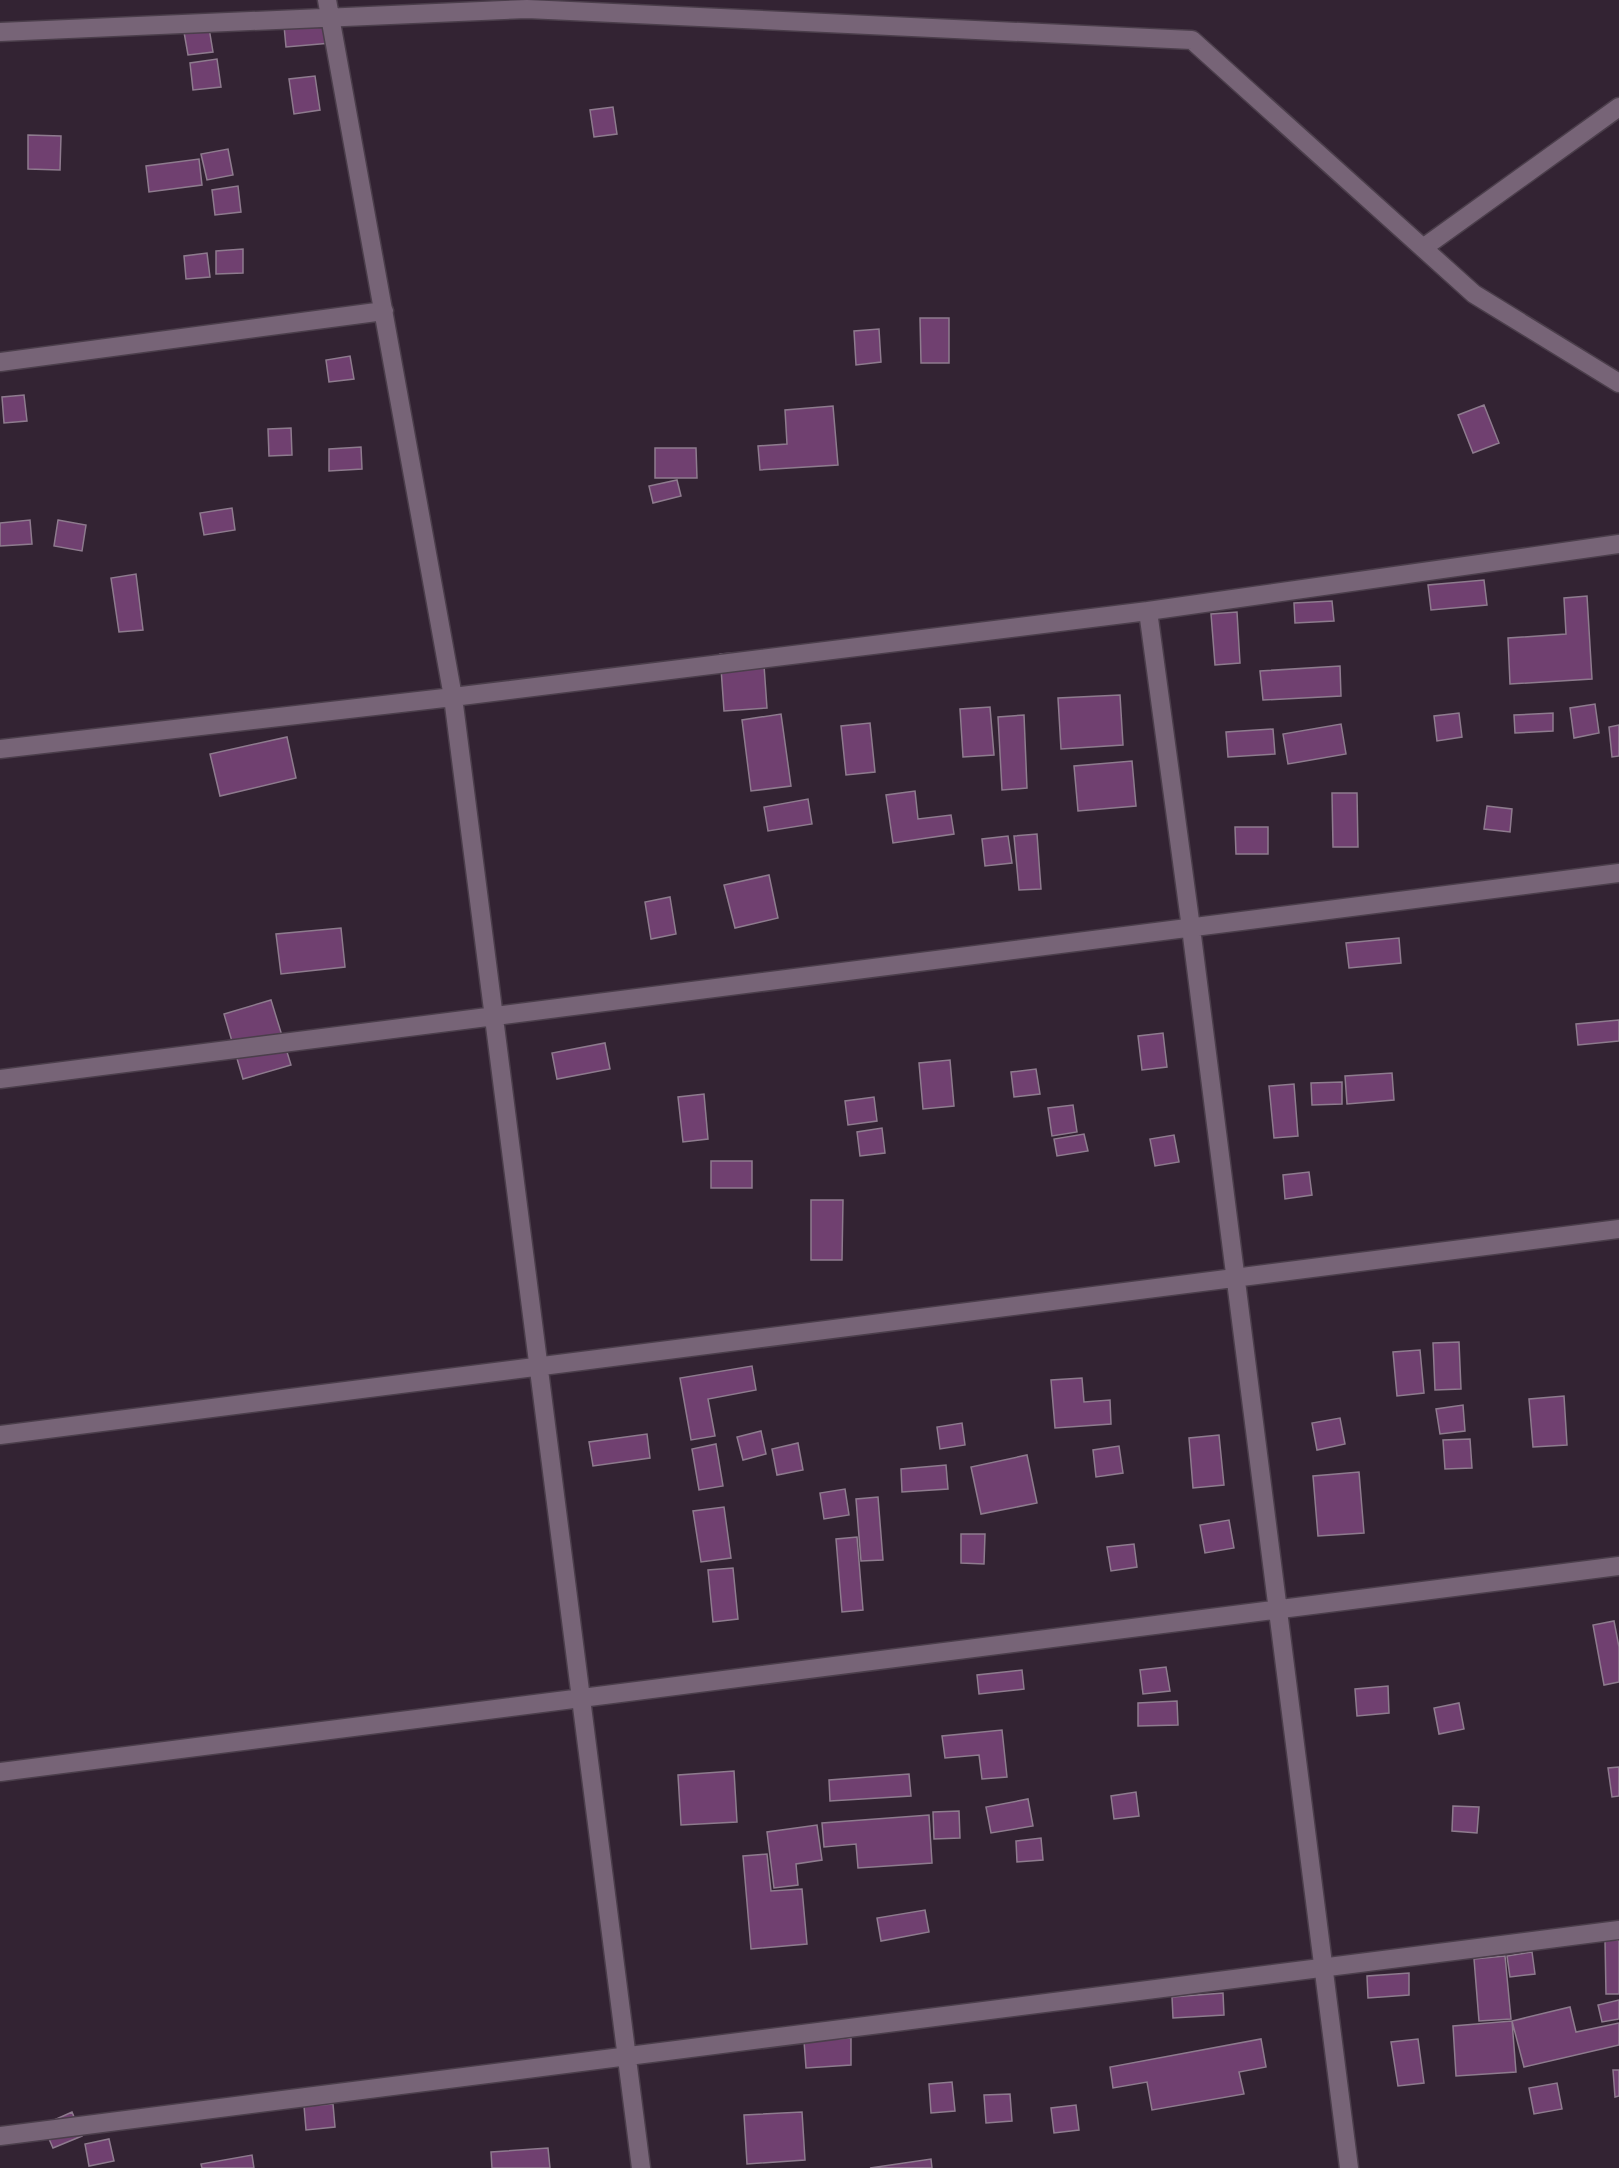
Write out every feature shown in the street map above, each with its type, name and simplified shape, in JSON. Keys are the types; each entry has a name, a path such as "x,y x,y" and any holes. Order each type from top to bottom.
{"street":[{"path":"0,32 329,9 526,9 1192,40 1474,294 1619,382"},
{"path":"329,9 453,697 641,2168"},
{"path":"1423,248 1619,107"},
{"path":"0,362 384,311"},
{"path":"0,749 453,697 1148,611 1619,544"},
{"path":"1148,611 1191,928 1349,2168"},
{"path":"0,1079 1619,873"},
{"path":"0,1435 1619,1229"},
{"path":"0,1772 1619,1566"},
{"path":"0,2136 1619,1930"}],"building":[{"path":"328,10 331,43 286,47 283,15"},
{"path":"209,28 213,52 188,55 184,32"},
{"path":"217,59 221,87 193,90 190,63"},
{"path":"315,76 320,110 294,114 289,79"},
{"path":"613,107 617,134 594,137 590,110"},
{"path":"28,135 61,136 60,170 28,169"},
{"path":"228,149 233,175 207,180 201,154"},
{"path":"199,159 202,185 149,192 146,166"},
{"path":"238,186 241,212 215,215 212,190"},
{"path":"243,249 243,273 216,274 216,251"},
{"path":"207,253 210,277 186,279 184,256"},
{"path":"920,318 949,318 949,363 921,363"},
{"path":"879,329 881,362 856,365 854,331"},
{"path":"350,356 354,379 329,382 326,360"},
{"path":"24,395 27,421 4,423 2,397"},
{"path":"1484,405 1499,443 1473,453 1458,415"},
{"path":"833,406 838,465 760,470 758,446 787,444 785,410"},
{"path":"291,428 292,455 269,456 268,429"},
{"path":"361,447 362,469 329,471 329,449"},
{"path":"655,448 696,448 697,478 655,478"},
{"path":"677,480 681,496 653,503 649,486"},
{"path":"232,508 235,530 204,535 200,513"},
{"path":"30,520 32,544 0,546 0,523"},
{"path":"58,520 86,525 82,551 54,546"},
{"path":"136,574 143,630 119,632 111,578"},
{"path":"1484,580 1487,605 1431,610 1428,585"},
{"path":"1587,596 1592,679 1510,684 1508,638 1566,634 1564,598"},
{"path":"1332,601 1334,621 1295,623 1294,603"},
{"path":"1237,612 1240,663 1215,665 1211,614"},
{"path":"763,651 767,708 724,711 720,654"},
{"path":"1340,666 1341,696 1263,700 1260,671"},
{"path":"1120,695 1123,745 1061,749 1058,698"},
{"path":"1595,704 1599,733 1574,738 1570,708"},
{"path":"990,707 994,755 963,757 960,709"},
{"path":"1459,713 1462,737 1437,741 1434,716"},
{"path":"1553,713 1553,731 1515,733 1514,715"},
{"path":"781,714 791,786 751,791 742,720"},
{"path":"1024,715 1027,788 1002,790 998,717"},
{"path":"870,723 875,772 846,775 841,726"},
{"path":"1341,724 1346,754 1288,764 1283,734"},
{"path":"1619,725 1619,756 1612,757 1609,727"},
{"path":"1273,729 1275,754 1228,757 1226,732"},
{"path":"287,737 296,778 220,796 210,754"},
{"path":"1132,761 1136,806 1078,811 1074,766"},
{"path":"915,791 918,819 951,815 954,834 893,843 886,795"},
{"path":"1332,793 1357,793 1358,847 1333,847"},
{"path":"808,799 812,824 768,831 764,807"},
{"path":"1487,806 1512,809 1510,832 1484,829"},
{"path":"1235,827 1268,827 1268,854 1236,854"},
{"path":"1037,834 1041,889 1019,890 1014,836"},
{"path":"1008,836 1012,863 985,866 982,839"},
{"path":"769,875 778,918 735,928 724,885"},
{"path":"670,897 676,934 651,939 645,902"},
{"path":"341,928 345,967 281,974 276,934"},
{"path":"1399,938 1401,963 1349,968 1346,943"},
{"path":"271,1000 291,1065 243,1079 224,1014"},
{"path":"1619,1020 1619,1041 1578,1045 1576,1024"},
{"path":"1163,1033 1167,1067 1142,1070 1138,1036"},
{"path":"605,1043 610,1069 557,1079 552,1053"},
{"path":"950,1060 954,1106 923,1109 919,1063"},
{"path":"1036,1069 1040,1094 1014,1097 1011,1072"},
{"path":"1392,1073 1394,1100 1347,1104 1345,1076"},
{"path":"1342,1082 1342,1104 1312,1105 1311,1083"},
{"path":"1294,1084 1298,1136 1274,1138 1269,1086"},
{"path":"704,1094 708,1139 683,1142 678,1097"},
{"path":"874,1097 877,1121 848,1125 845,1101"},
{"path":"1073,1105 1077,1132 1052,1136 1048,1108"},
{"path":"882,1128 885,1153 860,1156 857,1132"},
{"path":"1084,1134 1088,1151 1057,1156 1054,1139"},
{"path":"1174,1135 1179,1162 1155,1166 1150,1139"},
{"path":"711,1161 752,1161 752,1188 711,1188"},
{"path":"1309,1172 1312,1195 1285,1199 1283,1175"},
{"path":"811,1200 843,1200 842,1260 811,1260"},
{"path":"1459,1342 1461,1389 1435,1390 1433,1343"},
{"path":"1420,1350 1424,1393 1397,1396 1393,1352"},
{"path":"752,1366 756,1390 708,1399 715,1436 691,1440 680,1378"},
{"path":"1082,1378 1084,1402 1110,1400 1111,1424 1055,1428 1051,1380"},
{"path":"1564,1396 1567,1445 1533,1447 1529,1399"},
{"path":"1463,1405 1465,1431 1440,1434 1436,1409"},
{"path":"1340,1418 1345,1444 1317,1450 1312,1423"},
{"path":"962,1423 965,1445 940,1449 937,1427"},
{"path":"761,1431 766,1454 743,1460 737,1437"},
{"path":"647,1434 650,1458 593,1466 589,1442"},
{"path":"1219,1435 1224,1485 1193,1488 1189,1438"},
{"path":"1470,1439 1472,1468 1445,1469 1443,1440"},
{"path":"798,1443 803,1470 777,1475 772,1449"},
{"path":"716,1444 723,1486 699,1490 692,1449"},
{"path":"1119,1446 1123,1473 1096,1477 1093,1450"},
{"path":"1027,1455 1037,1503 981,1514 971,1467"},
{"path":"946,1465 948,1489 902,1492 901,1469"},
{"path":"1359,1472 1364,1533 1318,1536 1313,1476"},
{"path":"845,1489 849,1515 824,1519 820,1493"},
{"path":"878,1497 883,1560 861,1561 856,1499"},
{"path":"724,1507 731,1558 701,1562 693,1511"},
{"path":"1229,1520 1234,1548 1205,1553 1200,1525"},
{"path":"961,1534 985,1534 984,1564 961,1563"},
{"path":"857,1537 863,1610 842,1612 836,1539"},
{"path":"1134,1544 1137,1567 1111,1571 1107,1547"},
{"path":"733,1568 738,1619 713,1622 708,1570"},
{"path":"1614,1621 1619,1647 1619,1682 1604,1685 1593,1625"},
{"path":"1166,1667 1170,1691 1143,1694 1140,1670"},
{"path":"1022,1670 1024,1689 979,1694 977,1675"},
{"path":"1388,1686 1389,1713 1357,1716 1355,1689"},
{"path":"1177,1701 1178,1725 1138,1726 1138,1703"},
{"path":"1459,1703 1464,1729 1439,1734 1434,1708"},
{"path":"1002,1730 1007,1777 982,1779 979,1755 945,1758 942,1736"},
{"path":"1619,1767 1619,1796 1612,1797 1608,1768"},
{"path":"734,1771 737,1822 681,1825 678,1775"},
{"path":"909,1774 911,1796 830,1801 829,1780"},
{"path":"1136,1792 1139,1816 1114,1819 1111,1796"},
{"path":"1028,1799 1033,1826 991,1833 986,1807"},
{"path":"1453,1806 1479,1807 1477,1833 1452,1831"},
{"path":"959,1811 960,1838 934,1839 933,1812"},
{"path":"929,1815 932,1863 858,1868 856,1844 824,1847 822,1823"},
{"path":"817,1825 822,1860 796,1864 798,1885 774,1888 767,1832"},
{"path":"1041,1838 1043,1860 1017,1862 1016,1841"},
{"path":"767,1854 771,1891 802,1889 807,1944 751,1949 743,1856"},
{"path":"925,1910 929,1932 881,1941 877,1918"},
{"path":"1605,1940 1619,1940 1619,1994 1606,1994"},
{"path":"1532,1952 1535,1974 1510,1977 1507,1956"},
{"path":"1505,1956 1511,2019 1479,2021 1474,1959"},
{"path":"1409,1973 1409,1995 1368,1998 1367,1976"},
{"path":"1223,1993 1224,2015 1173,2018 1172,1997"},
{"path":"1619,2000 1619,2019 1602,2022 1598,2005"},
{"path":"1570,2007 1576,2032 1619,2023 1619,2045 1524,2067 1512,2021"},
{"path":"1512,2021 1516,2072 1456,2076 1453,2026"},
{"path":"851,2038 851,2065 806,2068 804,2041"},
{"path":"1261,2039 1266,2067 1239,2072 1244,2094 1152,2110 1147,2082 1113,2088 1110,2067"},
{"path":"1418,2039 1424,2083 1398,2086 1391,2042"},
{"path":"1613,2070 1619,2070 1619,2096 1615,2097"},
{"path":"952,2082 955,2111 931,2113 929,2084"},
{"path":"1557,2083 1562,2109 1534,2114 1529,2088"},
{"path":"1010,2094 1012,2121 986,2123 984,2095"},
{"path":"333,2104 335,2127 306,2130 304,2106"},
{"path":"1076,2105 1079,2130 1054,2133 1051,2108"},
{"path":"72,2112 82,2136 53,2148 43,2125"},
{"path":"802,2112 805,2160 747,2164 744,2115"},
{"path":"109,2139 114,2161 89,2166 85,2144"},
{"path":"548,2148 550,2168 492,2168 491,2152"},
{"path":"252,2155 254,2168 202,2168 201,2164"},
{"path":"931,2159 932,2168 870,2168"}]}
